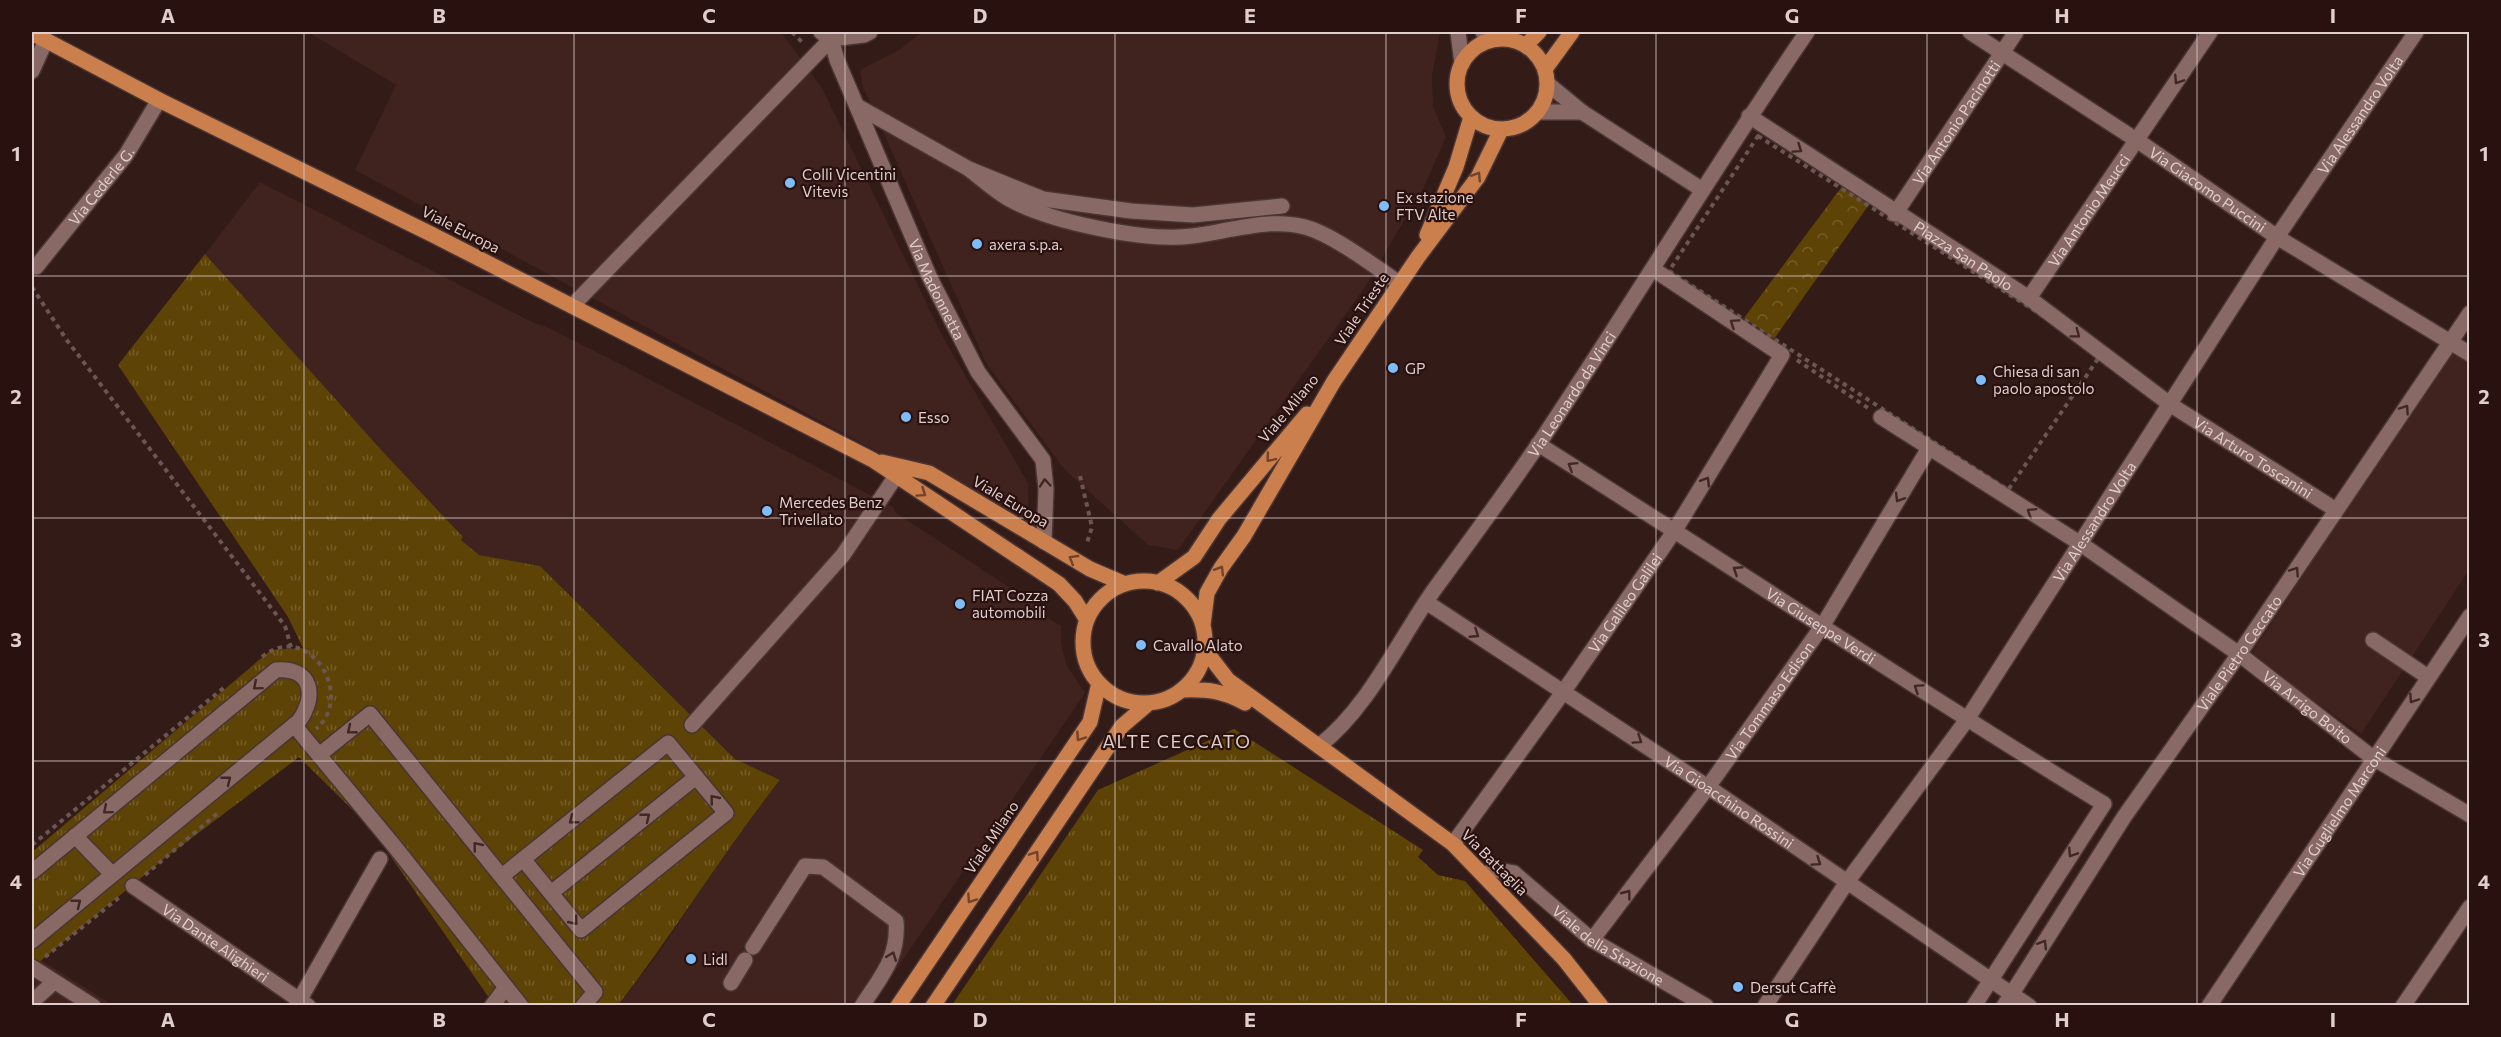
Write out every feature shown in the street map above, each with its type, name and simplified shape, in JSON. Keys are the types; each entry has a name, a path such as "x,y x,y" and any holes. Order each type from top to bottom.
{"main road":[{"path":"1526,45 1539,32"},
{"path":"1547,76 1572,32"},
{"name":"Viale Europa","path":"32,33 159,100 573,305 873,460 1059,584 1088,620"},
{"path":"1490,35 1526,45 1538,56 1547,76 1546,99 1538,112 1528,122 1502,130 1480,124 1471,117 1462,106 1458,92 1458,78 1462,64 1470,52 1490,35"},
{"name":"Viale Trieste","path":"1418,257 1456,167 1471,117"},
{"name":"Viale Trieste","path":"1334,381 1399,283 1478,177 1502,130"},
{"name":"Viale Milano","path":"1158,583 1194,557 1219,519 1334,381"},
{"name":"Viale Milano","path":"1183,690 1197,672 1205,650 1203,625 1207,593 1244,536 1334,381"},
{"name":"Viale Europa","path":"873,460 929,473 1044,542 1090,568 1125,584"},
{"name":"Viale Milano","path":"1125,584 1158,583 1186,598 1203,625"},
{"path":"1125,584 1102,598 1088,620 1083,636 1084,653 1099,683 1127,700 1149,703 1167,699 1183,690"},
{"name":"Via Battaglia","path":"1205,650 1228,680 1453,844 1564,960 1601,1005"},
{"name":"Viale Milano","path":"898,1005 1090,722 1099,683"},
{"name":"Via Battaglia","path":"1183,690 1205,689 1227,693 1345,764"},
{"path":"933,1005 1122,726 1149,703"}],"street":[{"path":"573,305 826,35 864,35 870,32"},
{"path":"1458,32 1462,64"},
{"name":"Via Leonardo da Vinci","path":"1319,746 1336,732 1367,692 1426,602 1539,444 1653,269 1701,189 1807,32"},
{"name":"Via Giacomo Puccini","path":"1970,32 2138,141 2277,237 2469,354"},
{"name":"Via Antonio Pacinotti","path":"1895,213 2016,32"},
{"name":"Via Antonio Meucci","path":"2029,298 2210,32"},
{"name":"Via Alessandro Volta","path":"1765,1005 1847,882 1966,721 2277,237 2416,32"},
{"name":"Via Madonnetta","path":"826,35 930,278 978,372 1042,460 1047,489 1044,542"},
{"path":"32,71 46,40"},
{"path":"1547,76 1582,112 1701,189"},
{"name":"Via Cederle G.","path":"36,267 126,155 159,100"},
{"path":"857,106 969,169 1042,199 1131,211 1192,216 1282,206"},
{"path":"1538,112 1582,112"},
{"name":"Piazza San Paolo","path":"1749,116 2029,298 2171,405"},
{"path":"969,169 1009,199 1039,212 1120,233 1189,237 1270,224 1305,227 1348,249 1399,283"},
{"path":"1653,269 1782,355"},
{"name":"Viale Pietro Ceccato","path":"2008,1000 2124,817 2239,654 2469,313"},
{"name":"Via Galileo Galilei","path":"1453,844 1564,691 1675,530 1782,355"},
{"name":"Via Arturo Toscanini","path":"2171,405 2336,510"},
{"path":"1881,417 2081,544"},
{"name":"Via Giuseppe Verdi","path":"1539,444 1823,625 1966,721 2104,804 1992,980"},
{"name":"Via Tommaso Edison","path":"1592,940 1708,787 1823,625 1929,448"},
{"path":"692,725 843,555 896,476"},
{"name":"Via Arrigo Boito","path":"2081,544 2239,654 2373,758 2469,815"},
{"name":"Via Gioacchino Rossini","path":"1426,602 1708,787 1992,980 2008,1000 2029,1005"},
{"name":"Via Guglielmo Marconi","path":"2209,1005 2469,616"},
{"path":"2373,640 2428,677"},
{"path":"32,872 276,670 291,669 304,678 310,693 305,712 294,725 32,941"},
{"path":"319,755 370,714 595,992 583,1005"},
{"path":"294,725 521,1005"},
{"path":"502,876 668,743 726,813 581,930 524,859"},
{"path":"551,893 696,777"},
{"path":"75,836 112,874"},
{"name":"Via Dante Alighieri","path":"133,886 301,1004 380,860"},
{"path":"731,983 805,866 823,867 896,921 897,941 889,964 862,1005"},
{"name":"Viale della Stazione","path":"1484,874 1496,870 1514,873 1592,940 1706,1005"},
{"path":"2403,1005 2469,907"},
{"path":"36,964 54,982 93,1005"},
{"path":"1974,1005 1992,980"},
{"path":"32,1002 54,982"},
{"path":"492,1005 506,987"}],"path":[{"path":"1758,135 2102,353 2008,490 1670,271 1758,135"},
{"path":"32,287 66,339 285,626 291,647"},
{"path":"1782,355 1798,360 1881,417"},
{"path":"1080,476 1092,527 1086,543"},
{"path":"253,664 271,650 291,647 303,648 315,656 327,677 330,710 325,721 308,735"},
{"path":"32,845 234,680"},
{"path":"36,964 133,886 220,811"}],"shaded area":[{"path":"308,32 781,32 822,88 944,339 1028,483 1029,527 913,471 355,170 396,85"},
{"path":"922,32 1440,32 1432,76 1433,107 1446,137 1424,187 1365,287 1178,550 1148,545 1065,470 987,365 863,87 860,70 899,50"},
{"path":"260,182 530,321 549,328 626,367 893,507 896,513 1044,610 1043,615 1061,626 1061,643 1066,664 1085,693 872,1005 618,1005 655,958 743,827 780,780 735,759 540,566 479,555 461,540 463,537 205,254"},
{"path":"2454,346 2469,354 2469,570 2361,734 2250,656"},
{"path":"41,960 113,1005 32,1005 32,968"}],"green space":[{"path":"1846,181 1873,199 1774,339 1744,318"},
{"path":"205,254 463,537 461,540 479,555 540,566 735,759 780,780 618,1005 494,1005 371,828 299,757 165,858 32,968 32,852 271,650 303,648 288,617 118,365"},
{"path":"1234,729 1423,850 1418,857 1438,875 1465,881 1573,1005 952,1005 1098,790"}],"place":[{"name":"Colli Vicentini Vitevis","path":"790,183"},
{"name":"Ex stazione FTV Alte","path":"1384,206"},
{"name":"axera s.p.a.","path":"977,244"},
{"name":"GP","path":"1393,368"},
{"name":"Chiesa di san paolo apostolo","path":"1981,380"},
{"name":"Esso","path":"906,417"},
{"name":"Mercedes Benz Trivellato","path":"767,511"},
{"name":"FIAT Cozza automobili","path":"960,604"},
{"name":"Cavallo Alato","path":"1141,645"},
{"name":"Lidl","path":"691,959"},
{"name":"Dersut Caffè","path":"1738,987"}],"district":[{"name":"ALTE CECCATO","path":"1177,741"}]}
